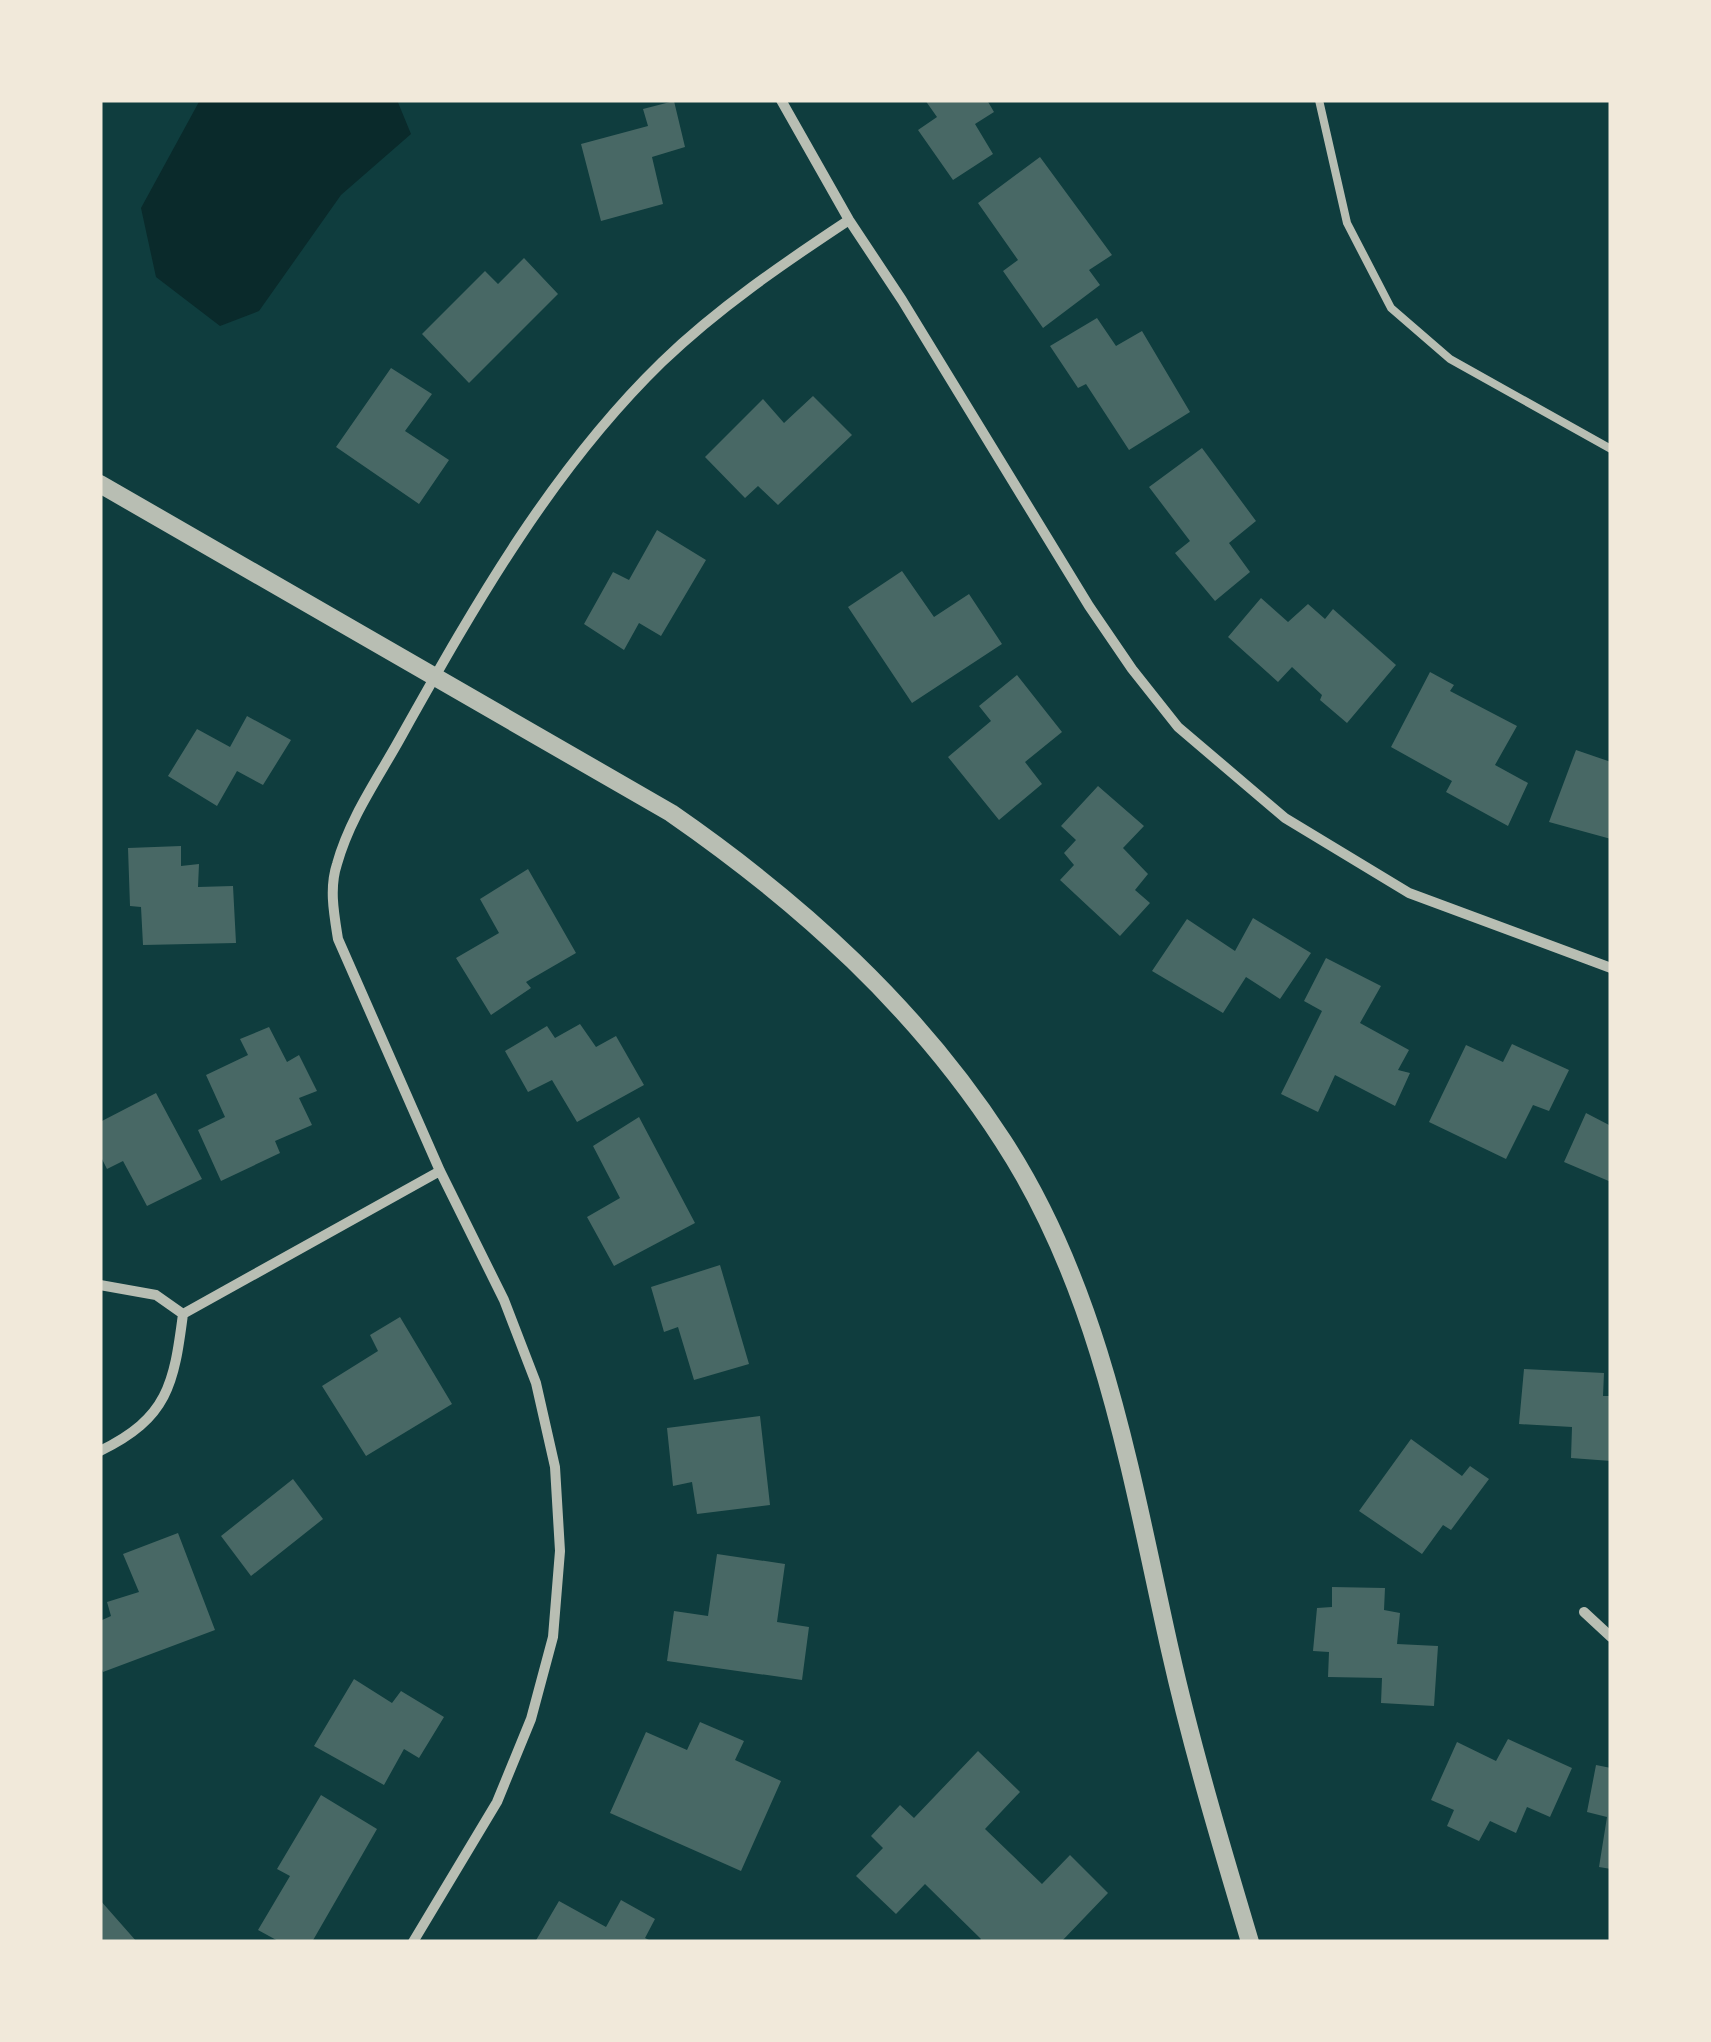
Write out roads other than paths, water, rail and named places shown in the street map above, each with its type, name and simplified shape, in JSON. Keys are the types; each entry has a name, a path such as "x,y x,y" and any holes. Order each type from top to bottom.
{"street":[{"path":"781,100 849,220 1089,606 1178,727 1285,818 1392,883 1466,916 1611,968"},
{"path":"413,1942 497,1802 531,1719 554,1637 560,1551 556,1467 536,1383 504,1300 440,1171 338,939 333,900 335,867 350,826 435,676 522,532 566,470 617,408 664,360 780,266 849,220"},
{"path":"100,484 671,813 742,862 802,911 875,980 950,1064 1005,1144 1053,1234 1103,1363 1185,1708 1250,1942"},
{"path":"183,1314 440,1171"},
{"path":"100,1285 156,1295 183,1314"},
{"path":"100,1451 150,1418 175,1374 183,1314"},
{"path":"1584,1612 1611,1637"}],"lane":[{"path":"1319,100 1347,223 1391,308 1450,359 1611,449"}],"water":[{"path":"200,100 397,100 411,134 341,195 259,311 220,326 156,277 141,208"}]}
